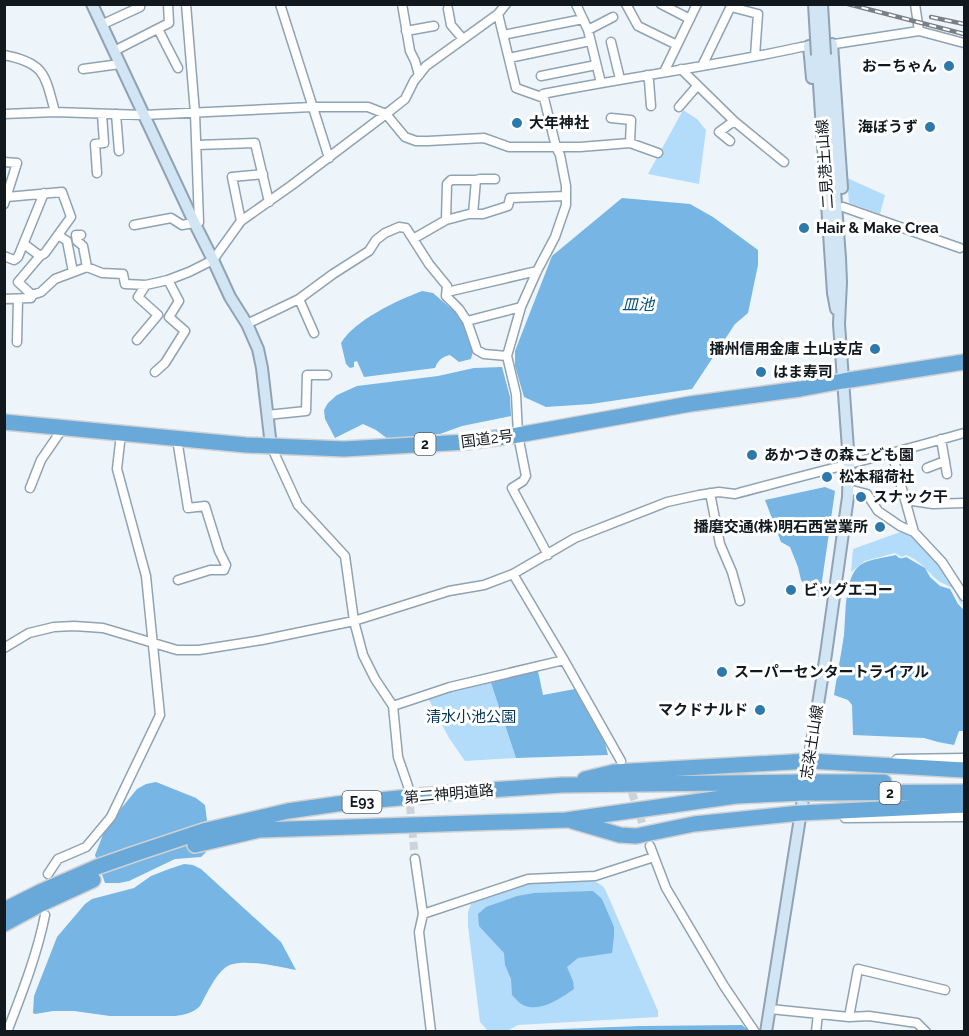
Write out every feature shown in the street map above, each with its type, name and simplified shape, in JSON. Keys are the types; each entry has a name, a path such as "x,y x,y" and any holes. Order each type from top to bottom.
{"highway":[{"name":"国道2号","path":"4,422 246,446 344,449 466,442 964,362"},
{"path":"562,785 614,772 809,761 964,770"},
{"name":"2","path":"804,788 964,782"},
{"name":"第二神明道路","path":"4,910 42,891 204,836 288,811 461,792 562,785 804,788"},
{"name":"第二神明道路","path":"204,836 276,828 566,820 804,788"},
{"name":"2","path":"804,788 964,792"},
{"path":"566,820 620,835 636,836 694,824 800,813 964,805"},
{"name":"第二神明道路","path":"4,924 98,872"}],"main road":[{"path":"92,4 230,297 247,324 258,349 271,446"},
{"name":"二見港土山線","path":"814,4 821,55 841,282 839,324 843,381"},
{"name":"二見港土山線","path":"822,4 821,55 833,293 839,324"},
{"path":"832,44 846,261 841,282"},
{"path":"809,46 824,252 833,293"},
{"name":"志染土山線","path":"766,1032 828,642 848,489 849,463 843,381"}],"street":[{"path":"114,51 169,23 168,4"},
{"path":"134,225 171,218 182,225 199,222 197,146 186,4"},
{"path":"280,4 329,158"},
{"path":"402,4 410,51 419,75"},
{"path":"4,299 31,298 55,279 87,267 102,273 123,274 125,284 146,285 168,280 213,260 241,221 387,114 405,99 414,81 426,66 498,14 506,4"},
{"path":"661,4 690,19"},
{"path":"664,72 697,4"},
{"path":"915,4 919,31"},
{"path":"580,6 601,83"},
{"path":"629,6 638,26 677,45"},
{"path":"702,66 732,6 758,15 755,56"},
{"path":"101,25 140,7"},
{"path":"448,9 451,26 462,39"},
{"path":"498,14 516,88 544,98"},
{"path":"588,30 613,16"},
{"path":"503,34 583,19"},
{"path":"406,31 434,26"},
{"path":"158,29 178,68"},
{"path":"548,555 512,488 523,481 526,476 518,435 516,394 507,356 521,307 555,237 566,205 566,186 560,155 543,94 809,46 919,31 964,43"},
{"path":"509,58 591,41"},
{"path":"611,42 620,79"},
{"path":"4,55 28,61 38,69 46,80 56,112"},
{"path":"83,69 120,64"},
{"path":"541,76 596,65"},
{"path":"681,69 734,121 784,162"},
{"path":"647,75 651,106"},
{"path":"679,107 697,86"},
{"path":"4,114 56,112 143,115 312,107 368,107 387,114 405,137 416,141 484,138 509,147 630,143 658,153"},
{"path":"97,173 94,144 104,143 102,114"},
{"path":"116,114 119,151"},
{"path":"611,118 631,120 630,143"},
{"path":"730,141 719,132 734,121"},
{"path":"197,146 255,143 269,202"},
{"path":"4,162 17,163 6,200 62,192 71,217 45,253 18,282 32,295"},
{"path":"241,221 232,177 263,174"},
{"path":"446,220 447,184 451,180 495,179"},
{"path":"473,214 476,180"},
{"path":"4,256 14,260 18,257 44,194"},
{"path":"413,239 446,220 483,214 508,206 510,198 566,196"},
{"path":"843,207 960,248"},
{"path":"247,324 299,299 369,251 376,240 385,233 399,227 406,228 429,264 447,286 446,297 459,309 467,321 477,350 483,354 507,356"},
{"path":"58,235 67,241 73,272"},
{"path":"81,235 76,235 77,242 83,246 87,267"},
{"path":"24,244 40,256"},
{"path":"447,291 537,271"},
{"path":"155,372 165,363 185,331 169,317 179,301 168,280"},
{"path":"137,340 158,315 138,297 146,285"},
{"path":"17,342 18,299"},
{"path":"299,299 314,333"},
{"path":"467,321 521,307"},
{"path":"267,415 306,411 307,371 327,375"},
{"path":"30,488 41,460 63,428"},
{"path":"4,648 29,633 54,627 103,628 177,650 199,650 354,621 448,591 484,585 513,574 575,538 667,502 719,492 735,495 964,432"},
{"path":"48,874 58,859 86,847 111,817 160,715 147,576 117,469 121,434"},
{"path":"177,439 188,508 205,506 219,551 226,565 224,570 210,570 178,580"},
{"path":"941,439 947,474"},
{"path":"271,446 298,505 345,556 354,621 363,655 375,680 393,706 398,757 408,786"},
{"path":"892,453 914,532"},
{"path":"927,468 945,461"},
{"path":"848,489 867,494 878,511 900,526 914,532 942,562 964,596"},
{"path":"710,493 720,544 732,572 740,601"},
{"path":"906,500 933,504 964,503"},
{"path":"513,574 621,761"},
{"path":"393,706 450,687 564,660"},
{"path":"809,761 964,758"},
{"path":"800,813 844,818 964,817"},
{"path":"650,846 666,888 724,986 755,1032"},
{"path":"423,914 528,879 595,876 654,856"},
{"path":"416,859 423,914 419,932 431,1032"},
{"path":"7,1032 30,972 45,915"},
{"path":"849,1017 858,969 945,990"},
{"path":"770,1009 849,1017 869,1016 917,1023 926,1032"},
{"path":"816,1032 818,1014"}],"green space":[{"path":"683,110 697,119 706,130 699,184 648,174"},
{"path":"847,178 885,195 880,214 849,203"},
{"path":"903,531 913,534 952,579 963,605 953,589 940,582 921,564 906,555 902,557 895,553 865,561 851,572 853,549"},
{"name":"清水小池公園","path":"493,679 494,682 491,683 516,758 465,761 449,738 427,696"},
{"path":"582,879 597,883 605,889 658,1011 658,1017 518,1025 507,1031 488,1031 480,1022 468,926 468,912 471,904 519,885"}],"water":[{"name":"皿池","path":"622,198 690,204 713,217 758,250 758,265 748,313 735,324 692,389 591,404 546,407 524,397 515,366 515,351 552,256"},
{"path":"422,291 433,293 462,318 473,351 471,359 459,362 450,355 441,359 435,368 364,377 357,361 354,362 354,367 350,368 346,364 341,343 347,335 377,312"},
{"path":"502,367 510,397 511,416 462,426 440,434 388,439 363,424 335,438 325,419 324,410 328,403 337,395 357,386 438,376 474,368"},
{"path":"825,487 835,491 820,595 814,597 801,580 790,547 781,542 765,500"},
{"path":"896,555 900,558 906,557 925,568 930,577 940,586 950,589 964,610 964,731 959,731 954,745 924,738 853,735 852,705 848,700 834,695 844,635 848,591 853,574 860,565"},
{"path":"538,671 543,695 575,689 605,743 608,755 516,758 491,683 494,682 493,679"},
{"path":"156,782 196,798 205,805 207,821 198,825 206,852 201,857 175,859 129,881 105,883 95,855 106,827 137,789"},
{"path":"184,864 201,869 281,942 296,970 260,964 232,964 218,975 200,1006 178,1016 110,1016 74,1011 33,1013 34,996 57,937 85,904 92,899 134,888 151,876"},
{"path":"593,891 602,899 614,927 612,953 578,958 567,967 574,989 557,1000 536,1007 522,1004 512,995 511,979 505,965 504,953 479,926 478,914 486,907 517,896 534,893"},
{"path":"742,1025 749,1031 525,1031 640,1026"}],"tunnel":[{"path":"628,781 647,837"},
{"path":"409,794 415,859"}],"railway":[{"path":"848,4 964,34"},
{"path":"931,17 964,24"}],"place":[{"name":"おーちゃん","path":"949,66"},
{"name":"大年神社","path":"517,123"},
{"name":"海ぼうず","path":"930,127"},
{"name":"Hair & Make Crea","path":"804,228"},
{"name":"播州信用金庫 土山支店","path":"875,349"},
{"name":"はま寿司","path":"761,372"},
{"name":"あかつきの森こども園","path":"752,455"},
{"name":"松本稲荷社","path":"827,477"},
{"name":"スナック干","path":"861,497"},
{"name":"播磨交通(株)明石西営業所","path":"880,527"},
{"name":"ビッグエコー","path":"791,590"},
{"name":"スーパーセンタートライアル","path":"722,672"},
{"name":"マクドナルド","path":"760,710"}]}
